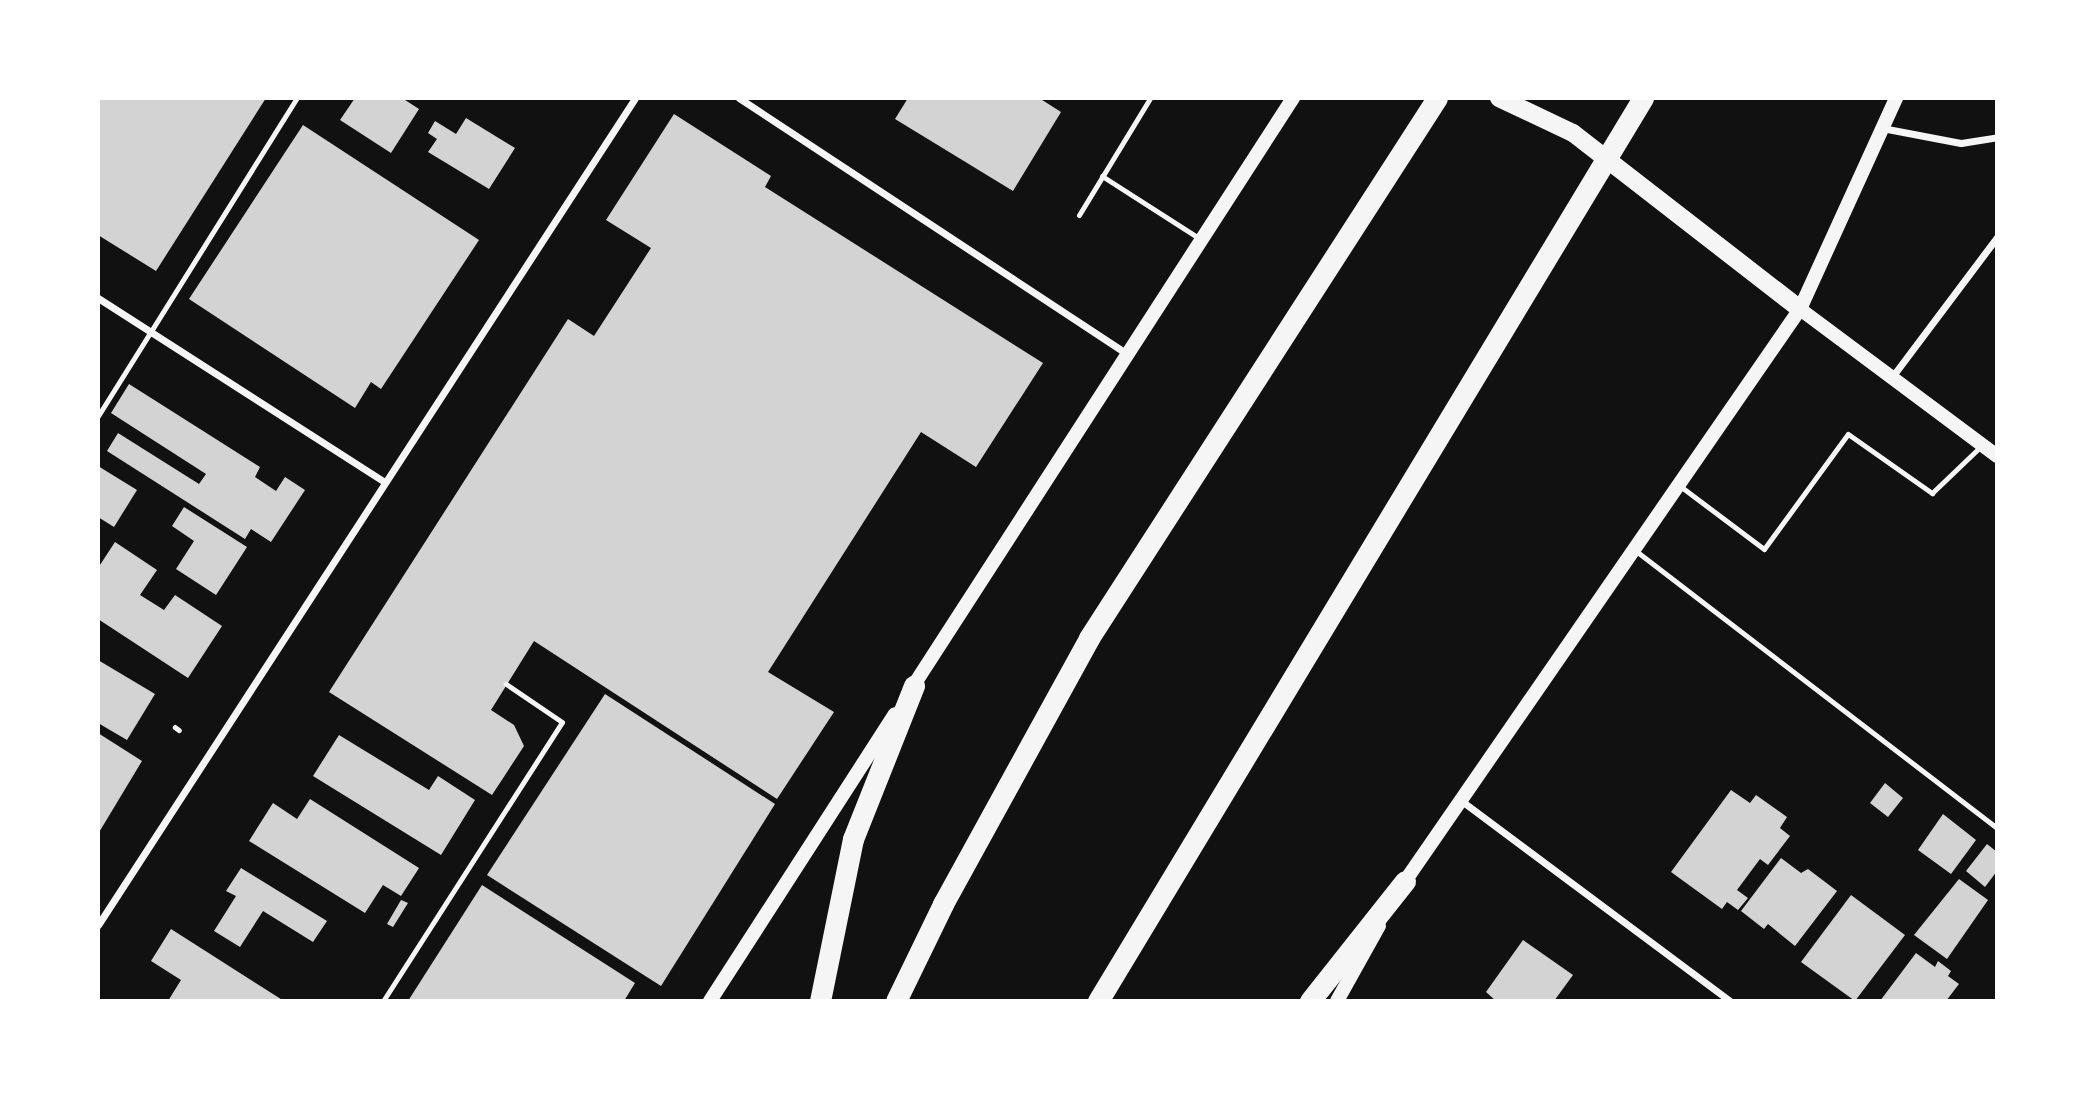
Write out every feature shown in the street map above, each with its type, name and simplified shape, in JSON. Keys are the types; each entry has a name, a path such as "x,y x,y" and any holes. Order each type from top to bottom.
{"highway":[{"path":"896,1001 943,904 1089,638 1437,98"},
{"path":"1098,1001 1643,98"},
{"path":"820,1001 853,839 914,686"},
{"path":"1310,1001 1405,881"}],"main road":[{"path":"710,1001 1293,98"},
{"path":"1499,98 1519,104 1573,134 1997,456"},
{"path":"1337,1001 1405,881 1459,798 1800,309 1896,98"}],"street":[{"path":"98,925 383,481 635,98"},
{"path":"739,98 1128,354"},
{"path":"1881,128 1961,143 1997,137"},
{"path":"1892,378 1997,237"},
{"path":"98,299 383,481"},
{"path":"1459,798 1730,1001"}],"lane":[{"path":"98,416 298,98"},
{"path":"1079,215 1150,98"},
{"path":"1102,176 1201,240"},
{"path":"1678,484 1764,549 1848,434 1932,493 1982,445"},
{"path":"1633,548 1997,828"},
{"path":"383,1001 562,722 506,684"}],"building":[{"path":"98,98 266,98 156,271 98,235"},
{"path":"355,98 402,98 419,109 391,153 340,120"},
{"path":"908,98 1039,98 1061,112 1013,191 895,119"},
{"path":"674,114 771,176 765,187 1043,363 976,467 921,432 768,672 834,712 777,799 534,641 491,710 514,725 524,746 492,795 329,692 568,319 594,336 651,248 606,220"},
{"path":"466,118 515,148 489,189 428,152 437,139 428,133 435,121 456,134"},
{"path":"303,125 479,240 381,389 371,382 355,408 189,299"},
{"path":"129,384 260,467 255,477 276,491 285,477 305,490 271,542 251,529 245,539 107,451 118,433 199,484 206,474 111,413"},
{"path":"98,466 137,490 114,527 98,517"},
{"path":"184,507 247,547 216,595 176,569 194,541 172,526"},
{"path":"115,542 157,570 140,595 164,610 175,595 222,626 188,678 98,619 98,568"},
{"path":"98,660 155,694 127,740 98,723"},
{"path":"605,694 775,804 661,986 487,875"},
{"path":"98,733 142,761 98,834"},
{"path":"339,735 429,790 438,776 475,800 441,855 313,776"},
{"path":"1885,783 1903,798 1888,817 1870,803"},
{"path":"1731,790 1750,803 1756,795 1787,817 1780,828 1790,836 1768,865 1760,859 1737,890 1748,898 1738,910 1727,902 1722,909 1671,872"},
{"path":"310,799 419,868 401,896 383,885 365,913 249,841 273,803 297,819"},
{"path":"1943,814 1976,840 1951,874 1918,850"},
{"path":"1987,844 1997,852 1997,871 1985,887 1966,871"},
{"path":"1781,858 1801,873 1808,869 1837,891 1795,946 1768,924 1764,929 1741,911"},
{"path":"241,868 327,921 313,942 263,911 240,947 214,931 236,896 226,891"},
{"path":"1959,879 1988,900 1947,959 1914,935"},
{"path":"482,885 635,983 624,1001 408,1001"},
{"path":"1851,895 1905,935 1855,1001 1801,962"},
{"path":"401,900 408,903 393,927 387,924"},
{"path":"171,929 284,1001 168,1001 181,980 151,961"},
{"path":"1523,940 1573,975 1554,1001 1496,1001 1486,992"},
{"path":"1916,953 1935,967 1938,961 1951,971 1948,976 1959,984 1946,1001 1880,1001"}]}
